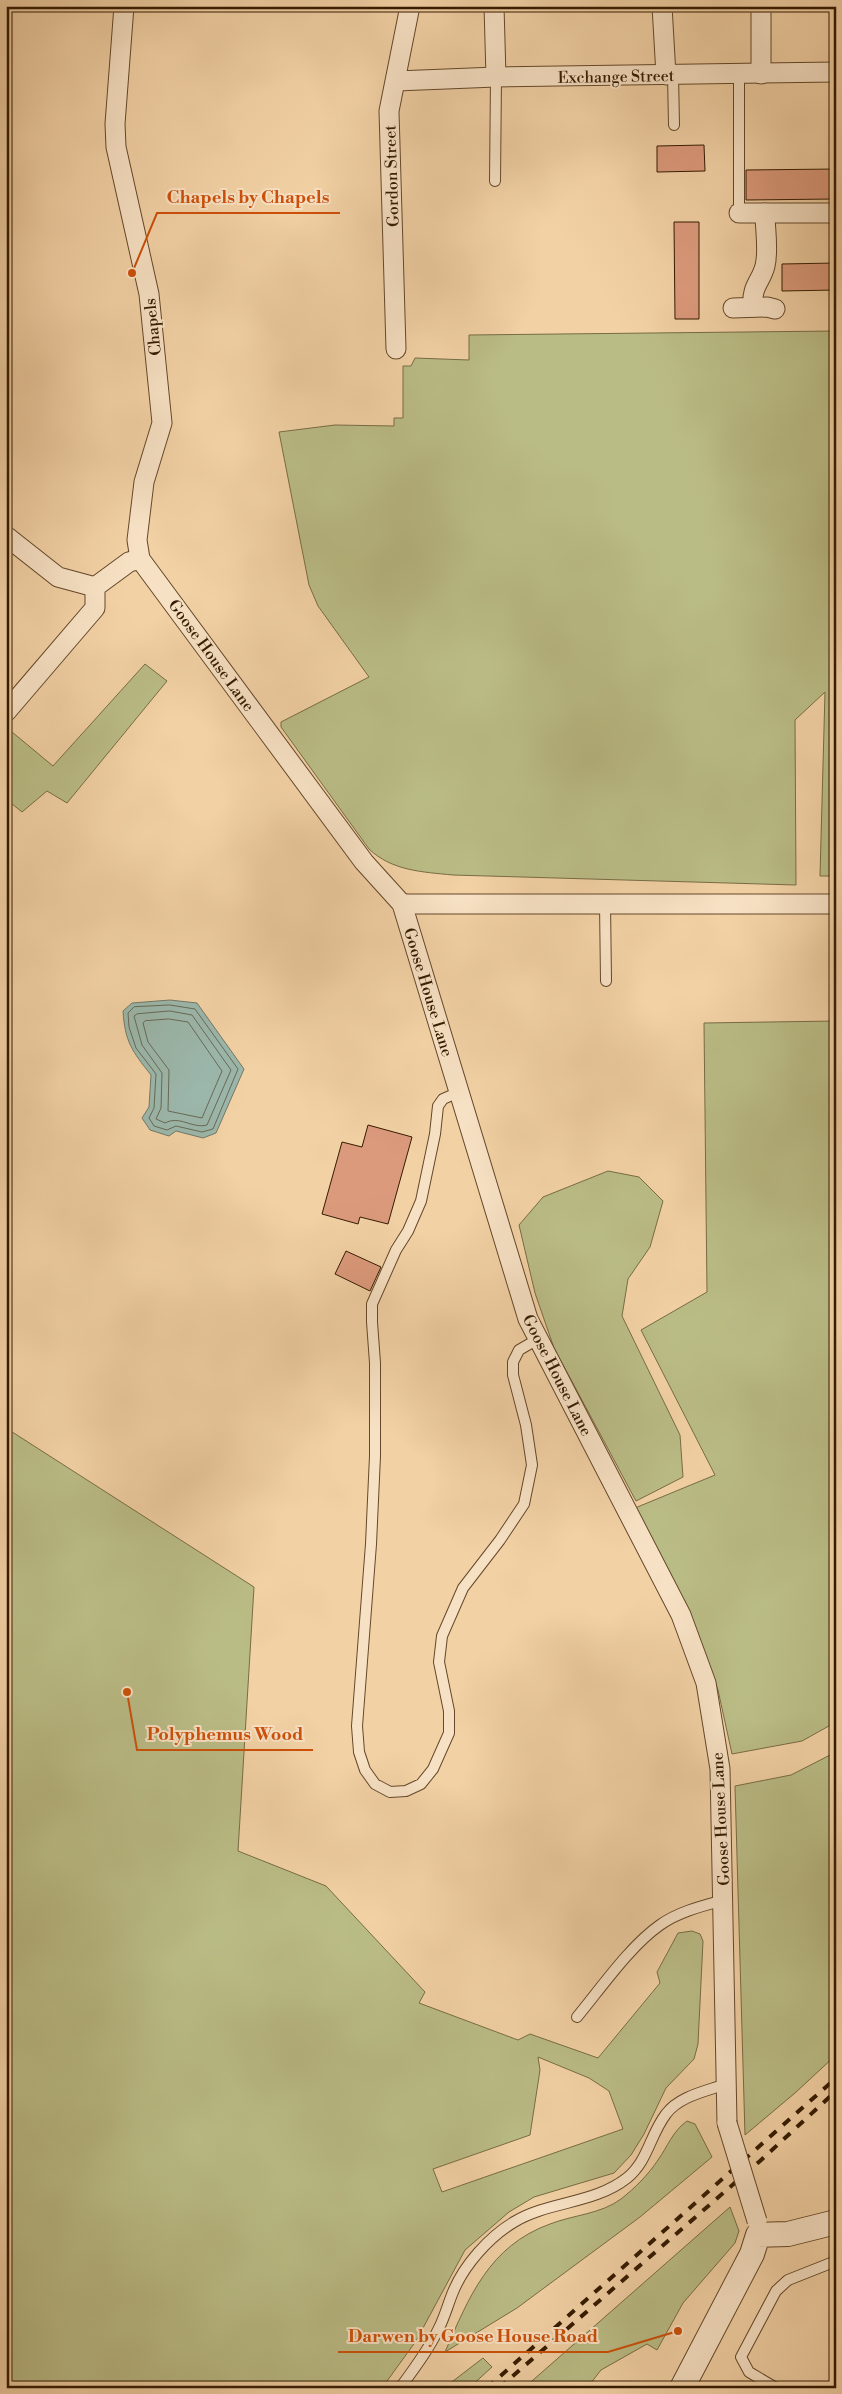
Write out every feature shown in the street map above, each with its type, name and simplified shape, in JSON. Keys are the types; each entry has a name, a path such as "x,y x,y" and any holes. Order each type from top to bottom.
{"street":[{"name":"Chapels","path":"124,6 115,124 116,147 149,294 162,423 144,482 137,540 140,559"},
{"name":"Gordon Street","path":"396,349 389,111 410,6"},
{"path":"494,6 496,77"},
{"path":"662,6 670,75"},
{"path":"761,6 761,74"},
{"name":"Exchange Street","path":"396,81 496,77 836,72"},
{"path":"739,213 836,213"},
{"path":"753,307 752,298 757,280 765,266 765,213"},
{"path":"733,308 767,307 775,309"},
{"path":"6,536 58,577 95,587"},
{"path":"95,587 129,562 140,559"},
{"name":"Goose House Lane","path":"140,559 364,862 402,904 528,1319 681,1616 706,1683 720,1769 727,2123 757,2228"},
{"path":"6,712 95,608 95,587"},
{"path":"402,904 836,904"},
{"path":"682,2388 752,2254 757,2228 788,2234 836,2222"}],"lane":[{"path":"739,213 740,74"},
{"path":"670,75 674,125"},
{"path":"495,181 496,77"},
{"path":"605,903 606,981"},
{"path":"459,1092 442,1099 438,1106 435,1134 421,1201 408,1231 396,1250 372,1304 376,1363 375,1456 371,1544 357,1726 359,1752 365,1770 375,1784 390,1792 406,1791 421,1784 433,1769 449,1734 448,1711 439,1662 442,1636 463,1588 500,1540 524,1504 532,1465 526,1426 513,1375 513,1362 519,1350 538,1339"},
{"path":"577,2016 642,1941 660,1925 688,1910 724,1900"},
{"path":"400,2388 439,2328 453,2290 466,2268 494,2236 521,2218 608,2190 625,2179 644,2160 660,2124 672,2108 684,2099 726,2084"},
{"path":"776,2388 748,2372 743,2365 741,2357 776,2291 788,2280 836,2262"}],"green space":[{"path":"836,331 836,876 820,876 825,692 795,720 796,885 453,875 419,871 398,866 388,862 369,849 281,727 281,722 369,677 318,606 309,585 279,432 335,425 394,426 394,418 403,418 403,366 411,366 415,358 469,360 469,335"},
{"path":"145,664 167,681 67,803 47,791 22,812 6,799 6,727 53,766"},
{"path":"836,1021 836,1722 802,1741 732,1754 718,1690 689,1612 635,1508 715,1475 641,1330 707,1292 704,1023"},
{"path":"608,1171 639,1177 663,1201 650,1247 628,1279 622,1316 680,1435 683,1477 636,1501 554,1348 535,1293 519,1225 543,1197"},
{"path":"6,1428 254,1587 238,1851 326,1886 425,1992 419,2003 518,2040 530,2034 598,2058 660,1983 657,1972 678,1933 692,1931 700,1934 703,1941 698,2044 694,2059 666,2088 644,2134 631,2155 614,2173 534,2197 509,2212 465,2250 416,2341 382,2388 6,2388","holes":["538,2057 589,2078 609,2091 623,2129 442,2192 433,2169 530,2135 540,2070"]},
{"path":"836,1752 836,2055 745,2135 735,1786 791,1775"},
{"path":"687,2121 695,2124 712,2157 640,2217 517,2308 445,2352 473,2293 496,2260 511,2246 529,2234 550,2224 605,2208 621,2199 650,2171 674,2134"},
{"path":"730,2207 739,2231 735,2243 683,2303 657,2350 647,2344 601,2370 587,2388 524,2388"},
{"path":"483,2358 492,2367 469,2388 444,2388"}],"water":[{"path":"170,1000 197,1003 244,1069 216,1133 203,1138 176,1131 169,1136 150,1130 142,1118 149,1107 151,1075 131,1046 126,1031 123,1011 132,1003"}],"building":[{"path":"704,145 705,171 657,172 657,146"},
{"path":"836,169 836,199 746,200 746,170"},
{"path":"674,222 699,222 699,319 675,319"},
{"path":"836,263 836,290 782,291 782,264"},
{"path":"368,1125 412,1137 388,1224 360,1217 358,1224 322,1214 342,1142 362,1147"},
{"path":"346,1251 381,1267 370,1291 335,1274"}],"railway":[{"path":"487,2388 836,2078"},
{"path":"499,2388 760,2161 836,2091"}],"place":[{"name":"Chapels by Chapels","path":"132,273"},
{"name":"Polyphemus Wood","path":"127,1692"},
{"name":"Darwen by Goose House Road","path":"678,2331"}]}
